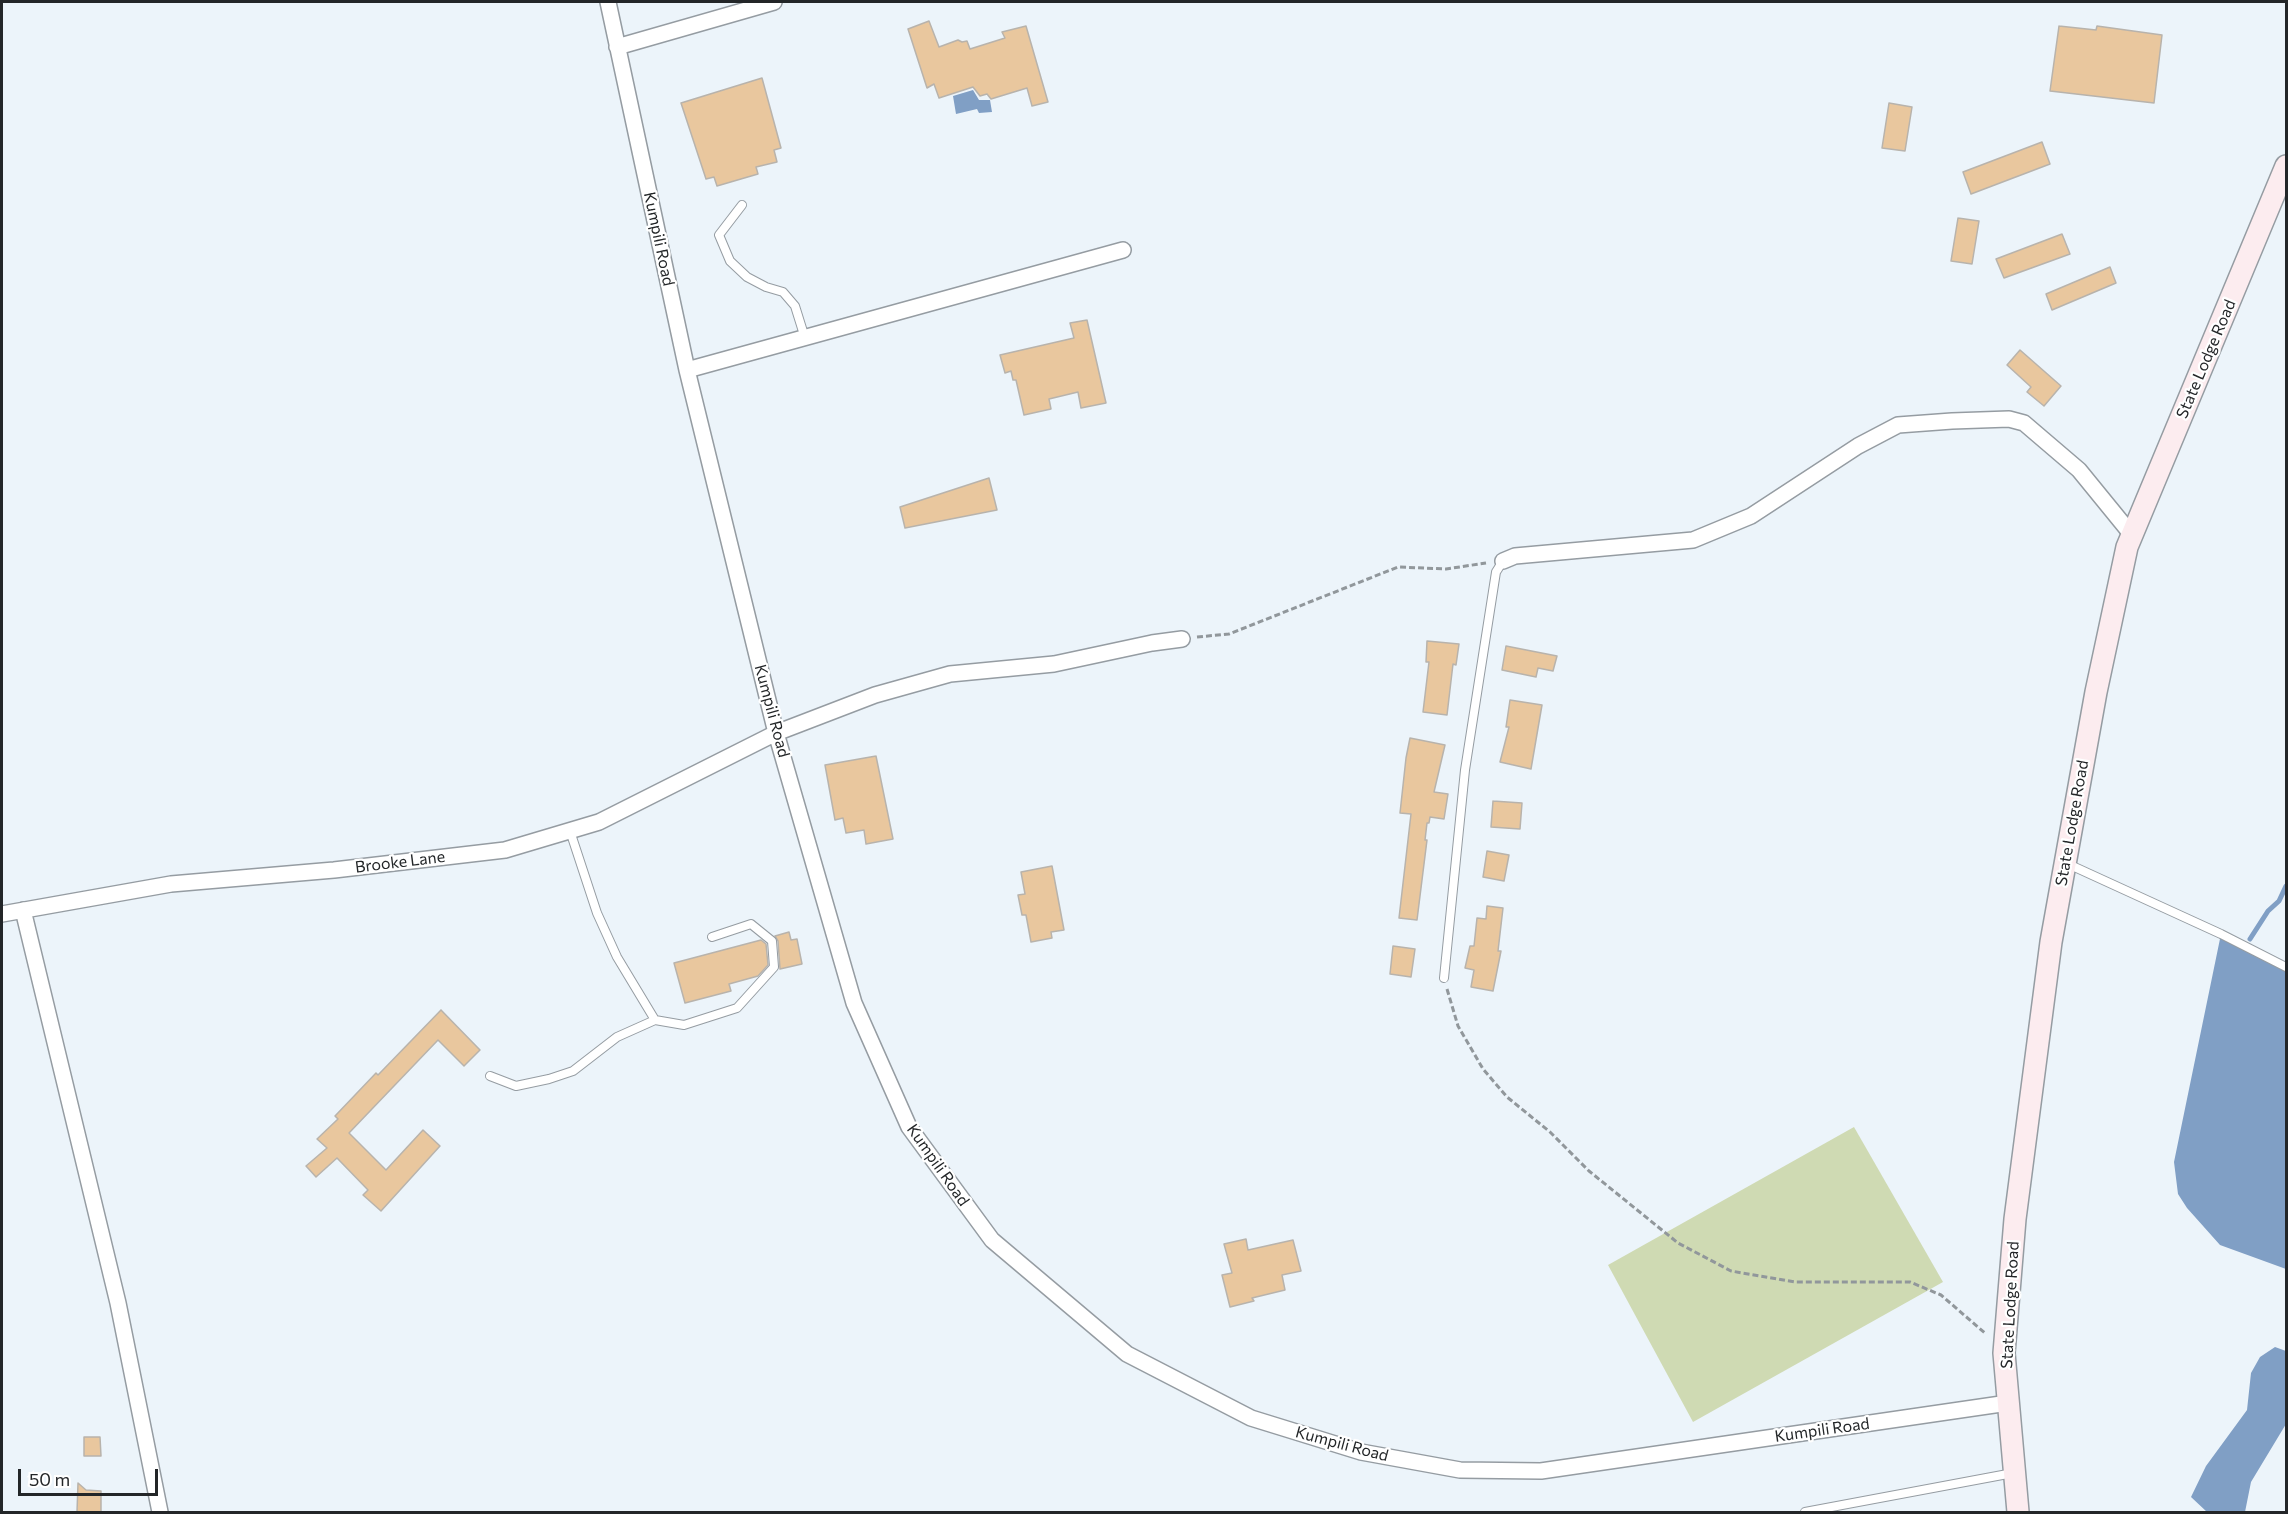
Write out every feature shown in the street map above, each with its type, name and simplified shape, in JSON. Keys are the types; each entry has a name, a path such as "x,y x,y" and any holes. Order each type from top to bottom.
{"street":[{"name":"Kumpili Road","path":"608,2 687,370 776,733 854,1003 909,1127 992,1240 1127,1354 1251,1418 1361,1452 1460,1470 1541,1471 2008,1403"},
{"path":"617,47 774,2"},
{"name":"State Lodge Road","path":"2018,1512 2004,1353 2015,1219 2051,942 2096,692 2127,546 2286,166"},
{"path":"687,370 1123,250"},
{"path":"1503,561 1515,556 1693,540 1751,516 1858,446 1898,425 1952,421 2009,419 2024,423 2079,470 2132,535"},
{"name":"Brooke Lane","path":"2,914 171,884 334,870 505,850 599,822 776,733 875,695 950,674 1054,664 1152,643 1182,639"},
{"path":"23,910 118,1303 160,1512"}],"lane":[{"path":"742,205 719,236 730,261 747,277 766,287 783,292 795,306 805,338"},
{"path":"1444,978 1465,770 1496,572 1503,561"},
{"path":"570,831 597,913 617,957 655,1020"},
{"path":"2065,862 2221,934 2286,967"},
{"path":"490,1076 516,1086 549,1079 573,1071 617,1037 655,1020 684,1025 737,1008 774,967 772,941 751,924 712,937"},
{"path":"1805,1512 2014,1472"}],"path":[{"path":"1182,639 1228,634 1398,567 1446,569 1503,561"},
{"path":"1444,978 1458,1026 1484,1069 1507,1097 1550,1132 1589,1171 1678,1243 1731,1271 1795,1282 1910,1282 1941,1295 1969,1317 2004,1353"}],"green space":[{"path":"1854,1127 1943,1282 1693,1422 1608,1265"}],"water":[{"path":"973,90 979,100 990,100 992,112 979,113 977,109 956,114 953,96"},
{"path":"2221,934 2286,967 2286,1269 2220,1245 2187,1208 2178,1194 2174,1162"},
{"path":"2275,1347 2286,1351 2286,1424 2251,1482 2245,1512 2207,1512 2191,1497 2206,1466 2247,1410 2251,1373 2260,1357"}],"building":[{"path":"929,21 939,47 958,40 967,41 970,49 1005,38 1002,32 1026,26 1048,102 1032,106 1027,88 991,99 987,94 980,96 973,87 939,98 934,84 927,88 908,29"},
{"path":"2059,26 2096,30 2097,26 2162,35 2154,103 2050,91"},
{"path":"762,78 781,148 774,150 777,162 756,167 758,174 717,186 714,177 706,179 681,103"},
{"path":"1889,103 1912,107 1905,151 1882,148"},
{"path":"2042,142 2050,164 1971,194 1963,172"},
{"path":"1958,218 1979,221 1972,264 1951,261"},
{"path":"2062,234 2070,254 2004,278 1996,259"},
{"path":"2110,267 2116,283 2052,310 2046,294"},
{"path":"1087,320 1106,403 1081,408 1078,392 1049,399 1051,409 1024,415 1016,380 1013,380 1011,371 1005,373 1000,355 1074,338 1070,323"},
{"path":"2020,350 2061,386 2044,406 2027,392 2031,387 2007,365"},
{"path":"989,478 997,510 905,528 900,507"},
{"path":"1427,641 1459,644 1456,665 1453,664 1447,715 1423,712 1429,662 1426,662"},
{"path":"1506,646 1557,656 1553,671 1538,668 1536,677 1502,670"},
{"path":"1510,700 1542,705 1531,769 1500,762 1509,727 1506,727"},
{"path":"1410,738 1445,745 1434,792 1448,794 1444,819 1430,817 1427,823 1417,920 1399,918 1411,814 1400,813"},
{"path":"876,756 893,839 866,844 864,830 846,833 843,818 835,820 825,765"},
{"path":"1493,801 1522,803 1520,829 1491,827"},
{"path":"1487,851 1509,855 1504,881 1483,877"},
{"path":"1052,866 1064,930 1051,932 1052,938 1031,942 1026,915 1022,915 1018,895 1025,894 1021,872"},
{"path":"1487,906 1503,908 1498,951 1501,951 1493,991 1471,987 1474,970 1465,968 1470,946 1474,946 1477,918 1486,919"},
{"path":"789,932 791,940 797,939 802,964 780,969 778,941 775,936"},
{"path":"761,940 766,944 768,965 758,976 729,984 731,991 685,1003 674,963"},
{"path":"1393,946 1415,949 1411,977 1390,974"},
{"path":"441,1010 480,1050 464,1066 438,1040 349,1133 386,1170 423,1130 440,1146 381,1211 363,1195 368,1190 337,1158 316,1177 306,1166 327,1148 317,1139 338,1119 335,1116"},
{"path":"1246,1239 1248,1250 1293,1240 1301,1271 1282,1275 1285,1290 1252,1298 1254,1301 1230,1307 1222,1275 1232,1273 1224,1244"},
{"path":"84,1437 100,1437 101,1456 84,1456"},
{"path":"78,1483 86,1490 101,1491 101,1512 77,1512"}],"waterway":[{"path":"2250,939 2268,911 2279,901 2286,886"}]}
